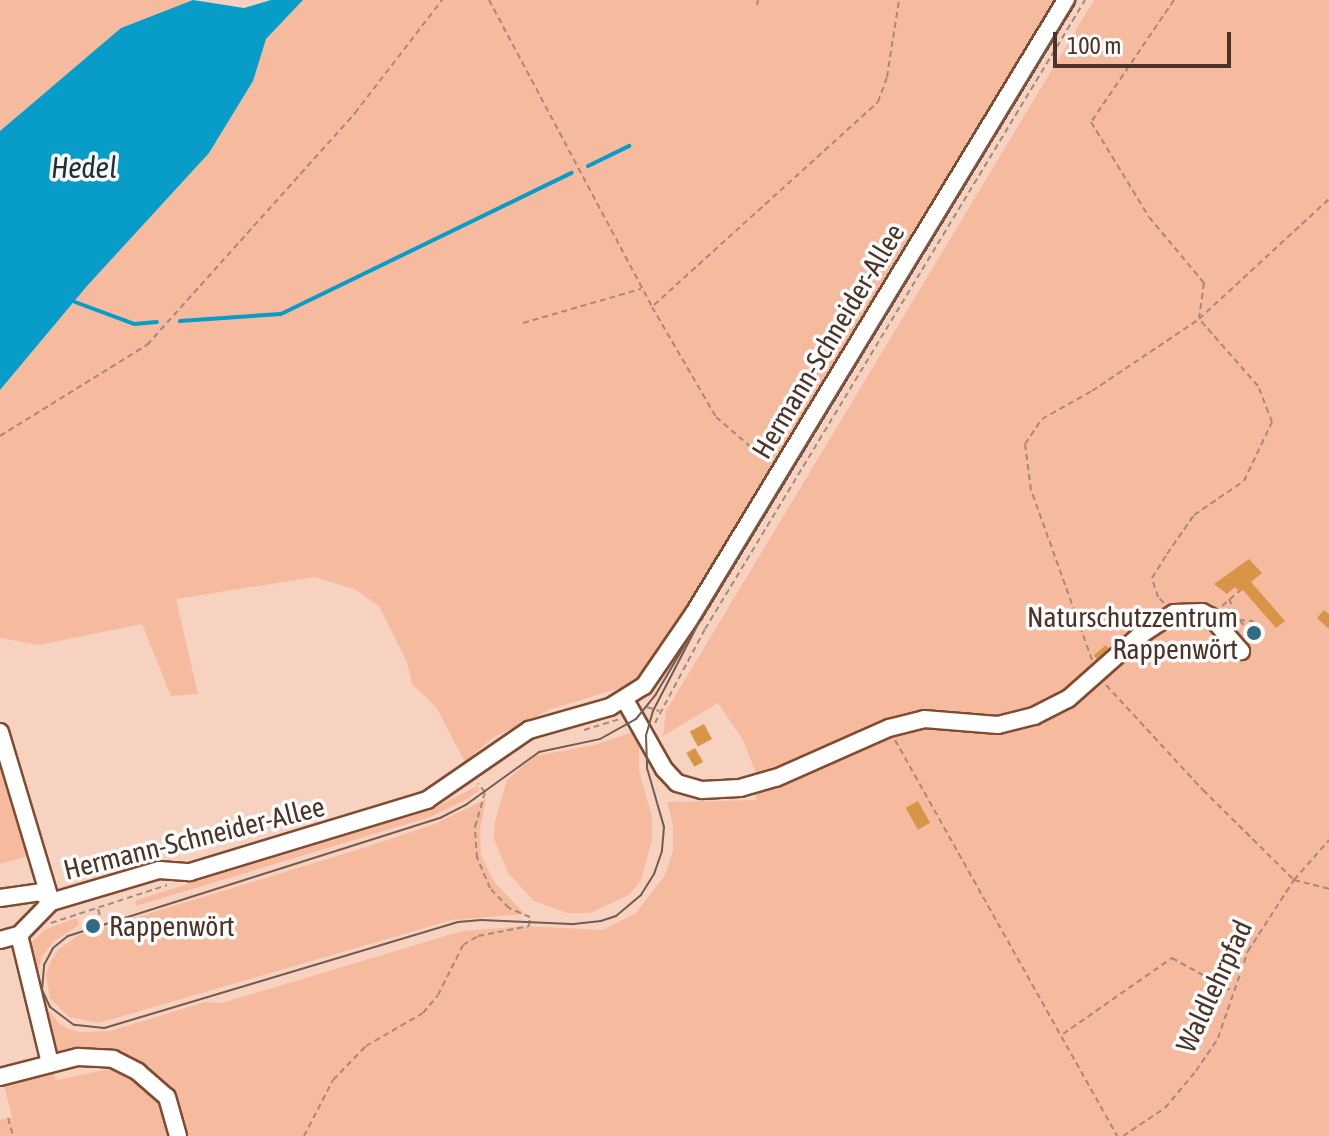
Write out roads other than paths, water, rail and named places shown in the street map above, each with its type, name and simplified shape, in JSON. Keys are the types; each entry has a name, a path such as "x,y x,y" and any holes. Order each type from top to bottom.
{"street":[{"name":"Hermann-Schneider-Allee","path":"19,935 51,902 159,870 190,872 420,797 529,730 625,700 644,686 665,660 1066,0"},
{"path":"625,700 664,769 688,788 756,785 889,728 924,719 998,725 1034,716 1068,699 1139,636 1174,613 1202,612 1210,616 1241,651"},
{"path":"0,732 51,902"},
{"path":"0,898 41,892 51,902"},
{"path":"0,940 19,935 50,1063"},
{"path":"0,1077 50,1063 98,1056 113,1059 138,1072 167,1097 178,1136"}],"water":[{"name":"Hedel","path":"193,0 244,8 271,0 303,0 266,39 253,81 209,153 87,286 0,390 0,131 121,28"}],"waterway":[{"path":"588,166 629,146"},
{"path":"180,321 281,314 572,173"},
{"path":"75,302 134,324 157,322"}],"tram line":[{"path":"697,626 653,711 646,736 647,768 664,827 662,851 654,874 641,895 616,916 571,924 481,920 458,922 104,1028 74,1025 50,1007 42,990 44,965 53,948 68,936 440,818 467,804 539,752 600,739 636,719 656,694 699,621 1076,0"}],"place":[{"name":"Naturschutzzentrum Rappenwört","path":"1254,633"},
{"name":"Rappenwört","path":"93,926"}]}
